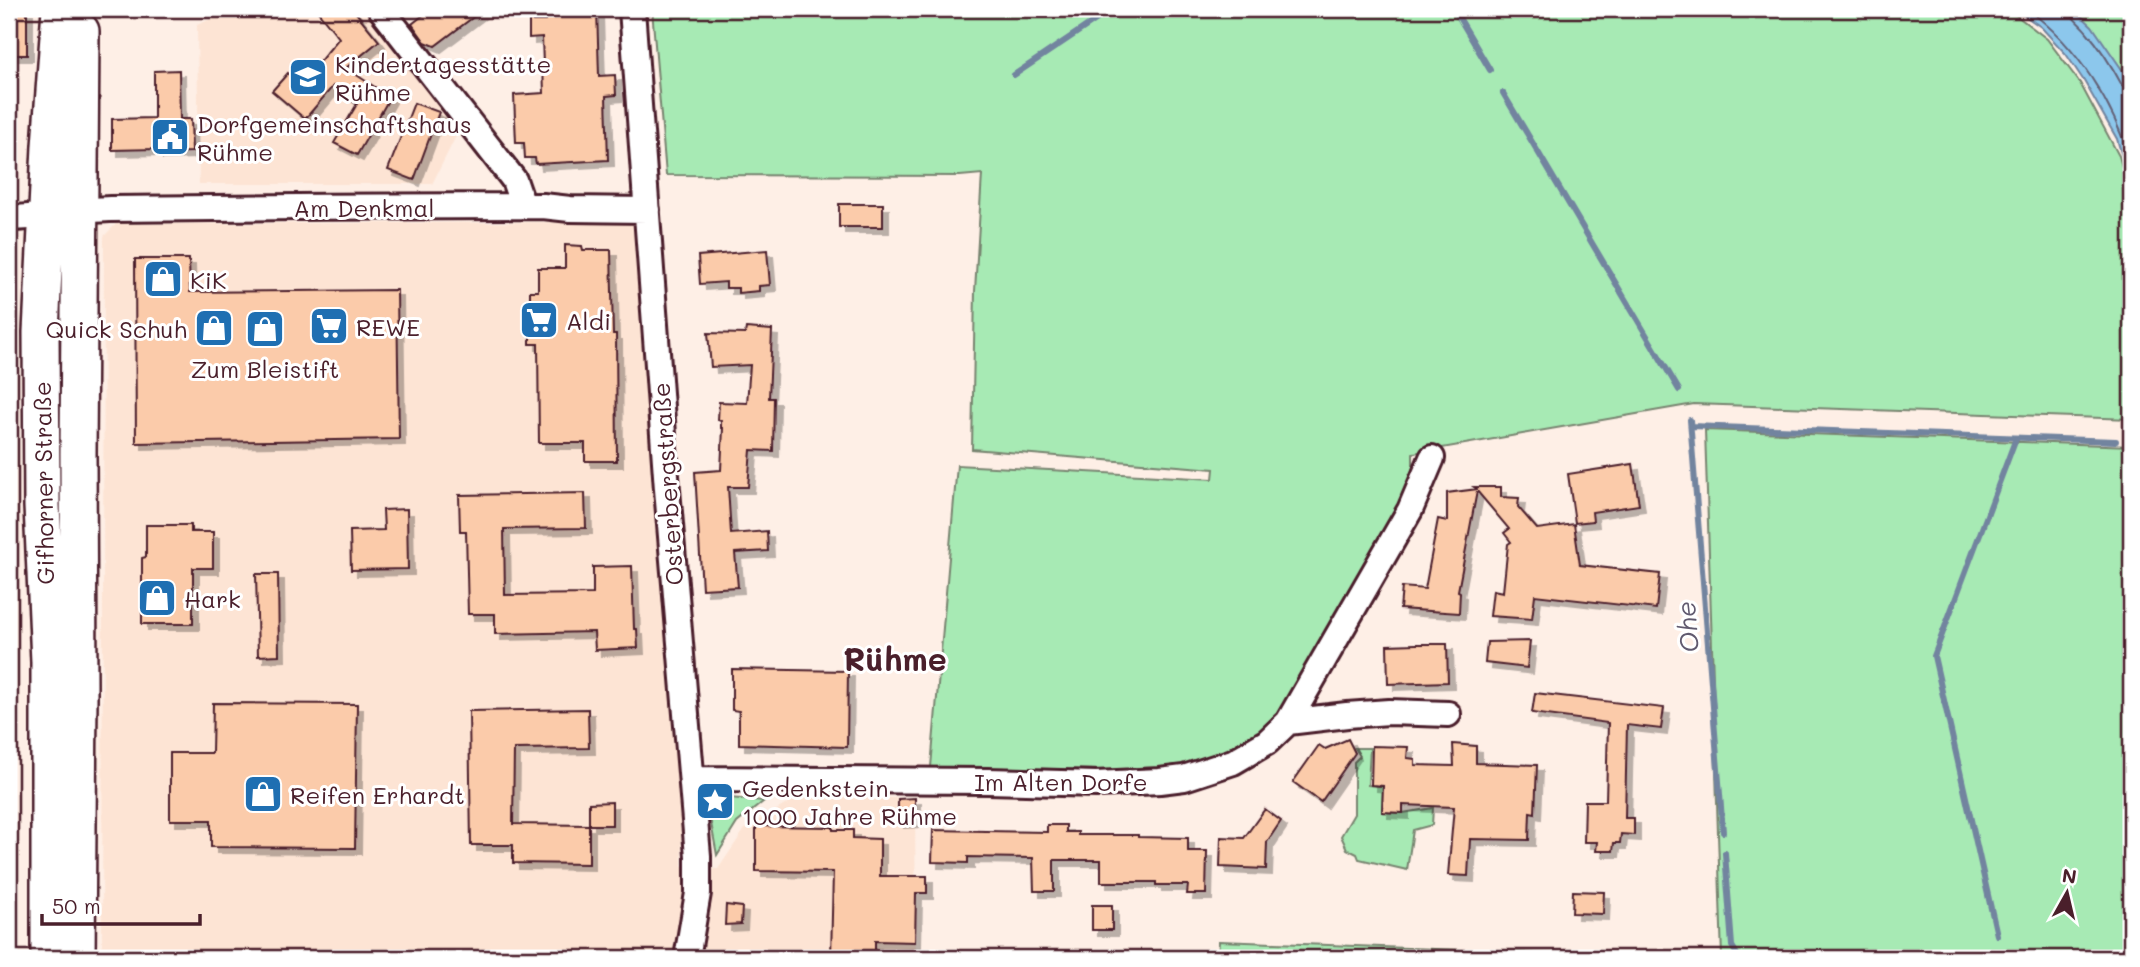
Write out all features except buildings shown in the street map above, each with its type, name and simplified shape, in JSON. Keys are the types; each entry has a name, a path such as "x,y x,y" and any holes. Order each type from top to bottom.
{"main road":[{"name":"Gifhorner Straße","path":"49,958 49,662 41,471 41,332 60,9"},
{"name":"Gifhorner Straße","path":"77,958 81,9"}],"street":[{"path":"382,9 514,180 523,206"},
{"name":"Osterbergstraße","path":"632,9 681,666 692,779 698,893 687,958"},
{"name":"Am Denkmal","path":"9,218 80,211 227,207 523,206 647,210"},
{"name":"Im Alten Dorfe","path":"692,779 1096,784 1184,778 1233,762 1267,742 1288,722 1410,510 1432,458"},
{"path":"1288,722 1378,713 1448,713"}],"shaded area":[{"name":"Kindertagesstätte Rühme","path":"234,9 366,9 460,128 432,184 199,184 197,25"},
{"path":"637,222 680,780 682,866 718,869 745,829 798,797 915,798 916,958 102,958 104,236 116,224"}],"green space":[{"path":"652,9 2008,9 2047,39 2080,83 2119,156 2131,199 2131,419 1694,404 1413,453 1413,466 1403,509 1279,719 1256,740 1218,760 1171,771 931,767 957,465 1213,479 1214,469 972,449 975,291 982,174 666,175"},
{"path":"2073,9 2131,9 2131,90 2123,71"},
{"path":"1705,430 2131,446 2131,958 1722,958"},
{"path":"1355,748 1370,748 1368,785 1383,786 1382,812 1403,813 1433,808 1432,825 1413,830 1407,870 1359,859 1357,854 1347,849 1341,836 1354,814 1354,762 1360,756"},
{"path":"706,796 764,801 737,823 717,855"},
{"path":"1219,941 1671,958 1218,958"}],"water":[{"path":"2015,9 2074,9 2092,26 2123,71 2131,90 2131,187 2117,139 2084,81 2066,54 2041,27"}],"waterway":[{"path":"1014,75 1112,9"},
{"name":"Ohe","path":"1454,9 1490,70"},
{"name":"Ohe","path":"1503,93 1679,390"},
{"name":"Ohe","path":"1690,420 1723,832"},
{"path":"1691,426 2116,441"},
{"path":"1997,935 1934,656 2016,438"},
{"name":"Ohe","path":"1725,853 1732,946 1739,958"}],"place":[{"name":"Kindertagesstätte Rühme","path":"308,77"},
{"name":"Dorfgemeinschaftshaus Rühme","path":"170,137"},
{"name":"KiK","path":"163,279"},
{"name":"Aldi","path":"539,320"},
{"name":"REWE","path":"329,326"},
{"name":"Quick Schuh","path":"214,328"},
{"name":"Zum Bleistift","path":"265,329"},
{"name":"Hark","path":"157,598"},
{"name":"Reifen Erhardt","path":"263,794"},
{"name":"Gedenkstein 1000 Jahre Rühme","path":"715,801"}],"district":[{"name":"Rühme","path":"895,658"}]}
